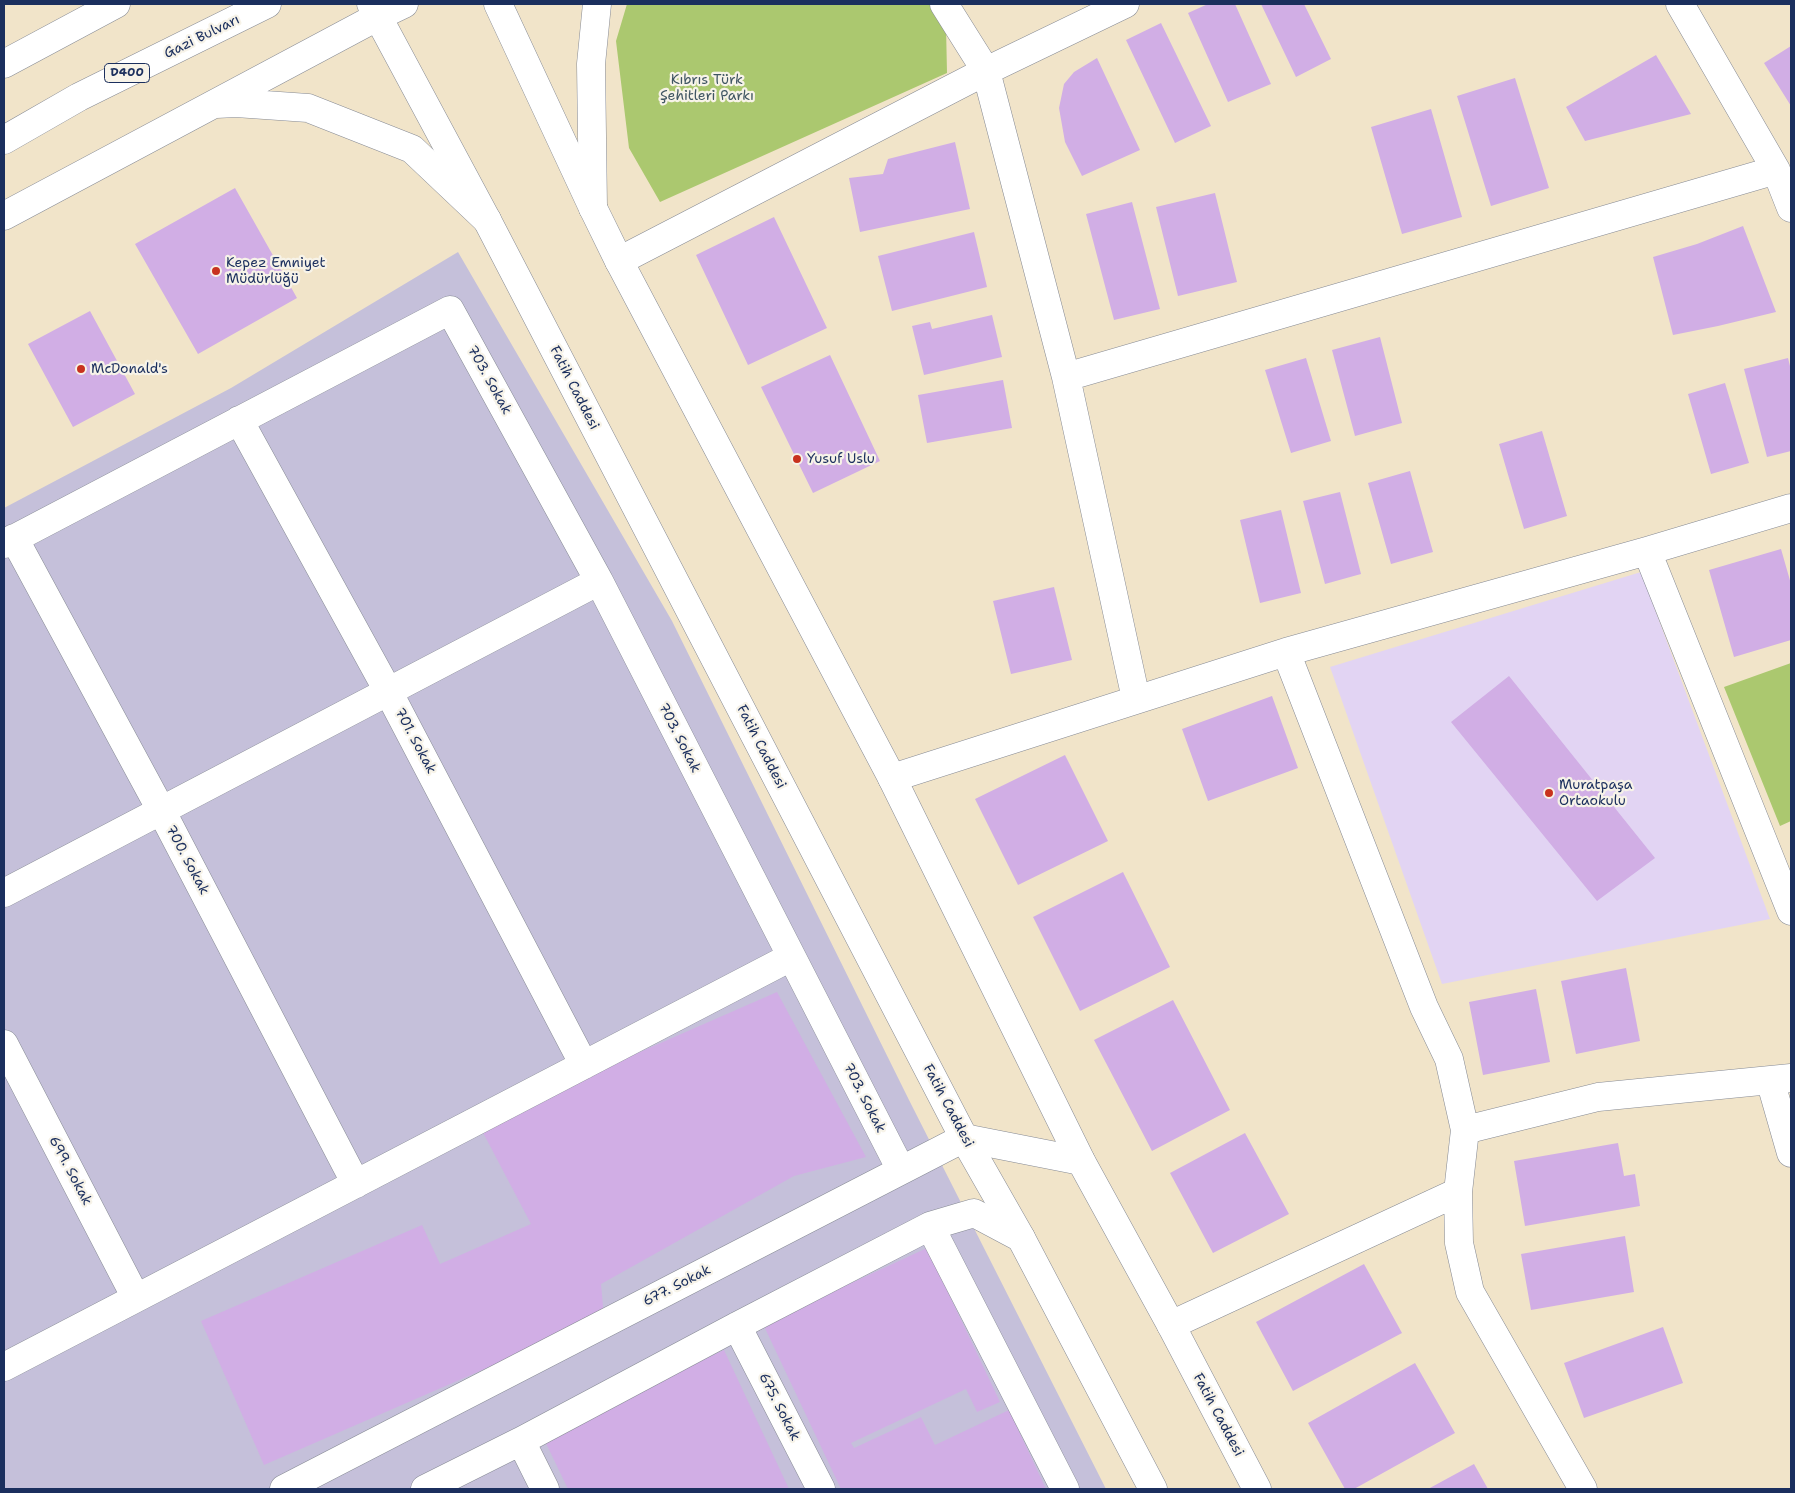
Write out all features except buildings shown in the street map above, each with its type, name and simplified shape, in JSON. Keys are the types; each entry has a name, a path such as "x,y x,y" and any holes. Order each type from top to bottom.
{"main road":[{"path":"4,64 116,4"},
{"path":"4,216 212,104 374,10 404,4"},
{"name":"Fatih Caddesi","path":"498,4 592,208 619,261 892,778 1081,1161 1171,1325 1257,1489"},
{"path":"592,208 592,64 597,4"},
{"path":"944,4 986,71 1066,377 1136,699"},
{"path":"619,261 986,71 1125,4"},
{"path":"1680,4 1776,170 1791,208"},
{"name":"Gazi Bulvarı","path":"4,140 79,97 260,8"},
{"name":"Fatih Caddesi","path":"374,10 487,220 964,1138 1021,1238 1153,1489"},
{"path":"212,104 236,103 308,108 412,148 487,220"},
{"path":"1066,377 1776,170"},
{"name":"703. Sokak","path":"239,420 450,310 599,581 901,1170"},
{"path":"9,541 239,420"},
{"name":"701. Sokak","path":"239,420 388,691 584,1065"},
{"path":"892,778 1286,652 1791,508"},
{"name":"700. Sokak","path":"9,541 161,810 356,1184"},
{"path":"1647,550 1791,911"},
{"path":"4,893 599,581"},
{"path":"1286,652 1424,1007 1449,1059 1465,1130 1458,1192 1459,1243 1470,1292 1583,1489"},
{"path":"4,1367 791,957"},
{"name":"699. Sokak","path":"4,1044 136,1298"},
{"path":"1465,1130 1598,1097 1781,1079 1791,1153"},
{"path":"964,1138 1081,1161"},
{"name":"677. Sokak","path":"284,1489 964,1138"},
{"path":"1171,1325 1458,1192"},
{"path":"425,1489 521,1441 930,1226 974,1213 1021,1238"},
{"path":"930,1226 1065,1489"},
{"name":"675. Sokak","path":"737,1326 821,1489"},
{"path":"521,1441 545,1489"}],"shaded area":[{"path":"458,252 672,621 909,1100 1106,1489 4,1489 4,508 231,388"},
{"name":"Muratpaşa Ortaokulu","path":"1641,572 1770,919 1442,984 1330,667"}],"green space":[{"name":"Kıbrıs Türk Şehitleri Parkı","path":"627,4 930,4 946,26 947,73 660,202 629,148 616,41"},
{"path":"1791,663 1791,821 1780,826 1724,687"}],"place":[{"name":"Kepez Emniyet Müdürlüğü","path":"216,271"},
{"name":"McDonald's","path":"81,369"},
{"name":"Yusuf Uslu","path":"797,459"},
{"name":"Muratpaşa Ortaokulu","path":"1549,793"}]}
